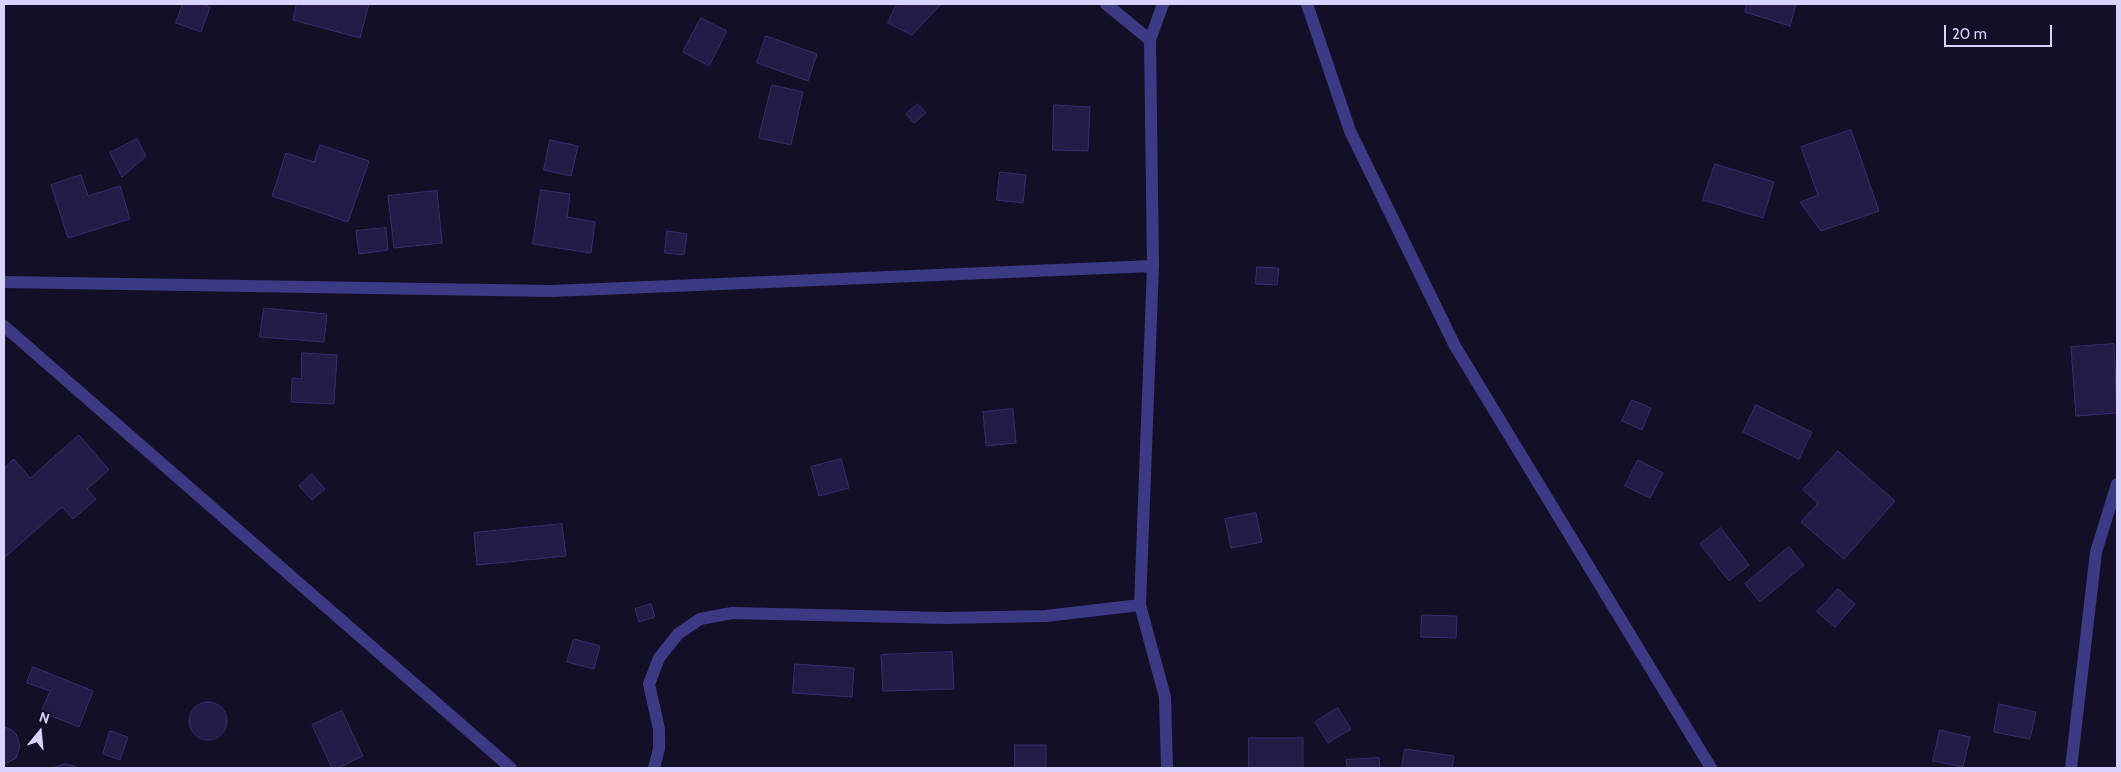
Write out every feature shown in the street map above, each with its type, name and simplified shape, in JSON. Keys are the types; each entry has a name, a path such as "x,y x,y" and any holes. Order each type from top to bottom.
{"street":[{"path":"1106,4 1150,40"},
{"path":"1163,4 1150,40 1153,266 1140,605 1165,697 1167,768"},
{"path":"1306,4 1350,131 1455,346 1710,768"},
{"path":"4,282 552,291 1153,266"},
{"path":"4,326 511,768"},
{"path":"2071,768 2096,552 2117,484"},
{"path":"653,768 659,749 659,729 650,684 659,658 678,634 700,619 732,613 945,618 1046,616 1140,605"}],"building":[{"path":"183,4 202,4 210,7 201,32 176,23"},
{"path":"297,4 369,4 360,38 293,20"},
{"path":"897,4 941,4 912,35 888,23"},
{"path":"1747,4 1796,4 1790,26 1745,12"},
{"path":"701,18 727,31 709,66 683,52"},
{"path":"766,36 817,54 808,81 757,63"},
{"path":"772,85 803,92 791,145 759,138"},
{"path":"918,104 926,113 914,123 906,114"},
{"path":"1054,105 1090,107 1088,151 1053,150"},
{"path":"1851,130 1879,211 1821,231 1800,202 1818,195 1801,147"},
{"path":"137,139 146,156 122,177 110,153"},
{"path":"550,140 578,146 571,176 544,170"},
{"path":"320,145 369,161 348,222 272,196 286,153 314,162"},
{"path":"1715,164 1774,182 1763,218 1703,200"},
{"path":"1000,172 1026,175 1023,203 997,200"},
{"path":"81,175 88,196 120,186 130,219 68,238 51,185"},
{"path":"541,190 570,194 567,217 595,222 591,253 533,244"},
{"path":"437,191 442,243 394,248 388,196"},
{"path":"386,228 388,250 359,254 356,231"},
{"path":"667,231 687,234 684,255 665,253"},
{"path":"1257,267 1279,268 1277,285 1256,284"},
{"path":"264,308 327,314 324,342 260,337"},
{"path":"2114,344 2117,413 2076,416 2071,347"},
{"path":"302,353 337,355 334,404 291,402 292,378 301,379"},
{"path":"1632,400 1651,408 1642,430 1622,421"},
{"path":"1756,405 1812,432 1799,459 1743,432"},
{"path":"1013,409 1016,443 986,446 983,412"},
{"path":"79,435 109,470 87,489 96,499 73,519 62,507 4,558 4,468 14,459 30,478"},
{"path":"1838,451 1895,501 1844,559 1801,522 1818,503 1803,490"},
{"path":"841,459 849,488 819,496 811,467"},
{"path":"1638,460 1663,473 1650,498 1625,486"},
{"path":"312,474 325,489 312,500 299,486"},
{"path":"1256,513 1262,542 1231,548 1225,519"},
{"path":"562,524 566,556 477,565 474,533"},
{"path":"1721,528 1749,565 1729,581 1700,544"},
{"path":"1789,547 1804,565 1760,602 1745,584"},
{"path":"1838,589 1855,604 1835,627 1817,612"},
{"path":"651,604 655,617 639,622 635,609"},
{"path":"1422,615 1457,616 1456,638 1421,637"},
{"path":"574,639 600,646 594,669 567,662"},
{"path":"952,652 954,689 883,691 881,655"},
{"path":"795,664 854,668 852,697 793,693"},
{"path":"33,667 93,691 79,727 41,712 50,691 27,683"},
{"path":"208,702 215,703 221,708 226,714 226,728 221,734 215,739 208,740 201,739 195,734 190,728 189,721 190,714 195,708 201,703"},
{"path":"1999,704 2036,712 2030,739 1994,732"},
{"path":"1338,708 1351,729 1328,743 1315,722"},
{"path":"342,711 363,756 338,768 332,768 312,725"},
{"path":"4,727 16,734 20,746 16,758 5,764 4,764"},
{"path":"1940,730 1970,737 1963,767 1933,761"},
{"path":"110,731 128,737 120,760 103,754"},
{"path":"1249,738 1303,738 1303,768 1249,768"},
{"path":"1015,745 1046,745 1046,768 1015,768"},
{"path":"1405,749 1454,756 1452,768 1402,768"},
{"path":"1379,758 1380,768 1347,768 1346,760"},
{"path":"65,764 71,765 78,768 53,768"}]}
